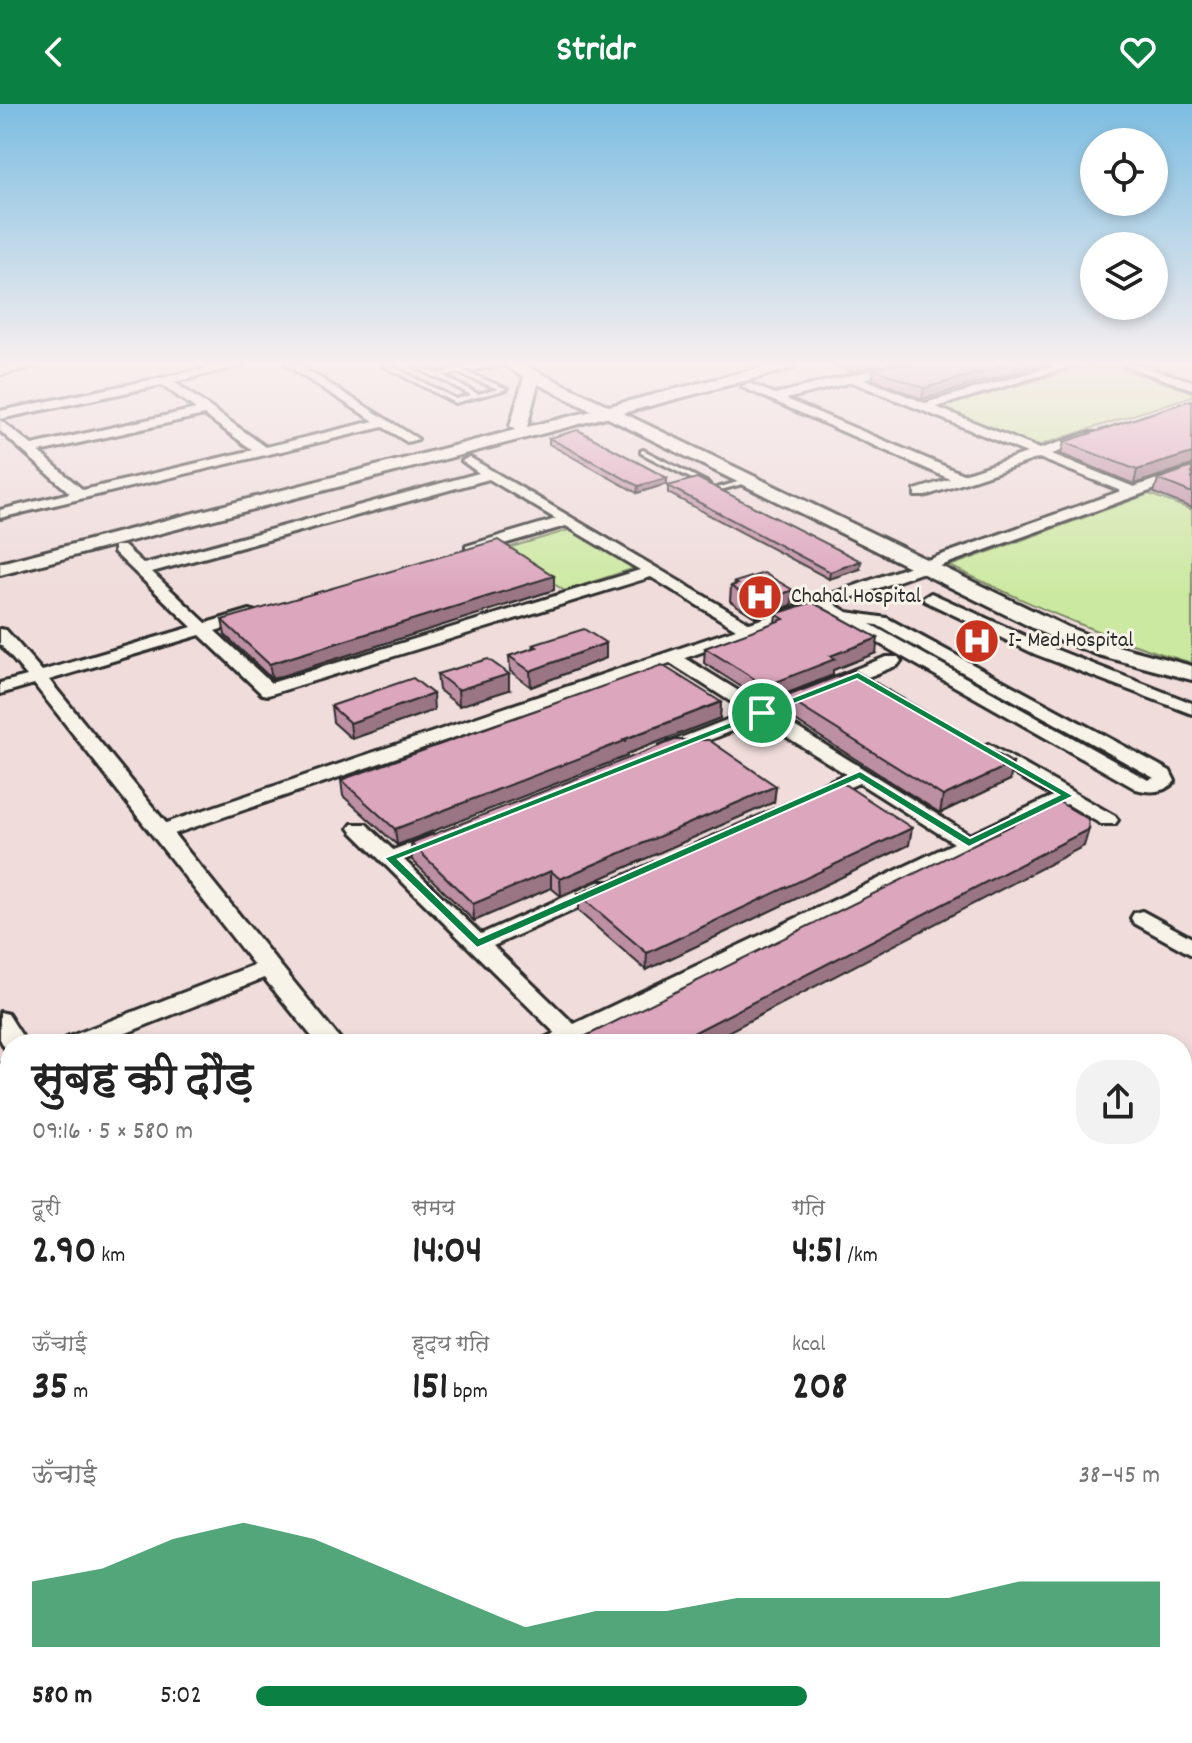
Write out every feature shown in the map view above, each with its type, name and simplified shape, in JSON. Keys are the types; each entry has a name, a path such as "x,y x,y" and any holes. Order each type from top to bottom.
{"main road":[{"path":"0,556 457,441"},
{"path":"0,569 479,441"},
{"path":"672,441 1076,639 1192,673"}],"street":[{"path":"20,441 80,495"},
{"path":"29,450 68,441"},
{"path":"249,441 263,451"},
{"path":"0,514 303,441"},
{"path":"875,441 962,479"},
{"path":"1008,441 1135,492"},
{"path":"920,493 1077,441"},
{"path":"469,461 748,629"},
{"path":"163,831 672,657 1192,471"},
{"path":"141,570 490,474"},
{"path":"460,552 566,521"},
{"path":"119,549 268,690 651,572"},
{"path":"931,598 1041,650 1192,709"},
{"path":"822,604 843,616 1143,785 1153,786 1165,781 1163,775 881,621 843,616"},
{"path":"0,689 263,611"},
{"path":"0,634 39,677 163,831 266,969 323,1034"},
{"path":"1041,650 1076,639"},
{"path":"672,657 969,843"},
{"path":"643,760 892,661"},
{"path":"858,675 884,690"},
{"path":"976,743 1108,820"},
{"path":"802,800 860,775"},
{"path":"575,1034 1068,796"},
{"path":"359,828 477,944 558,1034"},
{"path":"390,858 449,835"},
{"path":"477,944 628,877"},
{"path":"1142,918 1192,948"},
{"path":"100,1034 266,969"}],"lane":[{"path":"643,452 730,496"},
{"path":"717,489 751,480"}],"green space":[{"path":"1025,441 1051,441 1037,446"},
{"path":"1149,494 1192,510 1192,663 1069,620 950,566"},
{"path":"576,528 641,566 565,591 501,550"}],"building":[{"path":"555,441 599,441 667,478 638,486"},
{"path":"1192,441 1192,453 1137,470 1064,442"},
{"path":"1192,467 1192,493 1158,479"},
{"path":"697,478 861,561 830,572 668,486"},
{"path":"498,540 554,576 269,664 222,620"},
{"path":"764,573 793,590 757,603 731,586 738,584 735,582"},
{"path":"812,602 878,638 766,686 705,648 784,619 776,614"},
{"path":"584,629 606,643 530,671 509,656 537,647 533,645"},
{"path":"488,659 509,674 458,690 437,674"},
{"path":"662,665 721,702 395,829 341,780"},
{"path":"854,670 1013,763 943,796 785,697"},
{"path":"413,678 433,694 350,723 331,706"},
{"path":"675,740 709,740 776,786 560,879 551,871 473,904 411,843"},
{"path":"838,780 912,828 647,953 578,894"},
{"path":"1059,802 1088,819 1089,829 691,1034 590,1034"}],"place":[{"name":"Chahal Hospital","path":"760,597"},
{"name":"I- Med Hospital","path":"977,641"}],"route":[{"path":"858,675 1068,796 969,843 860,775 477,944 390,858 576,786 762,713 858,675"}]}
